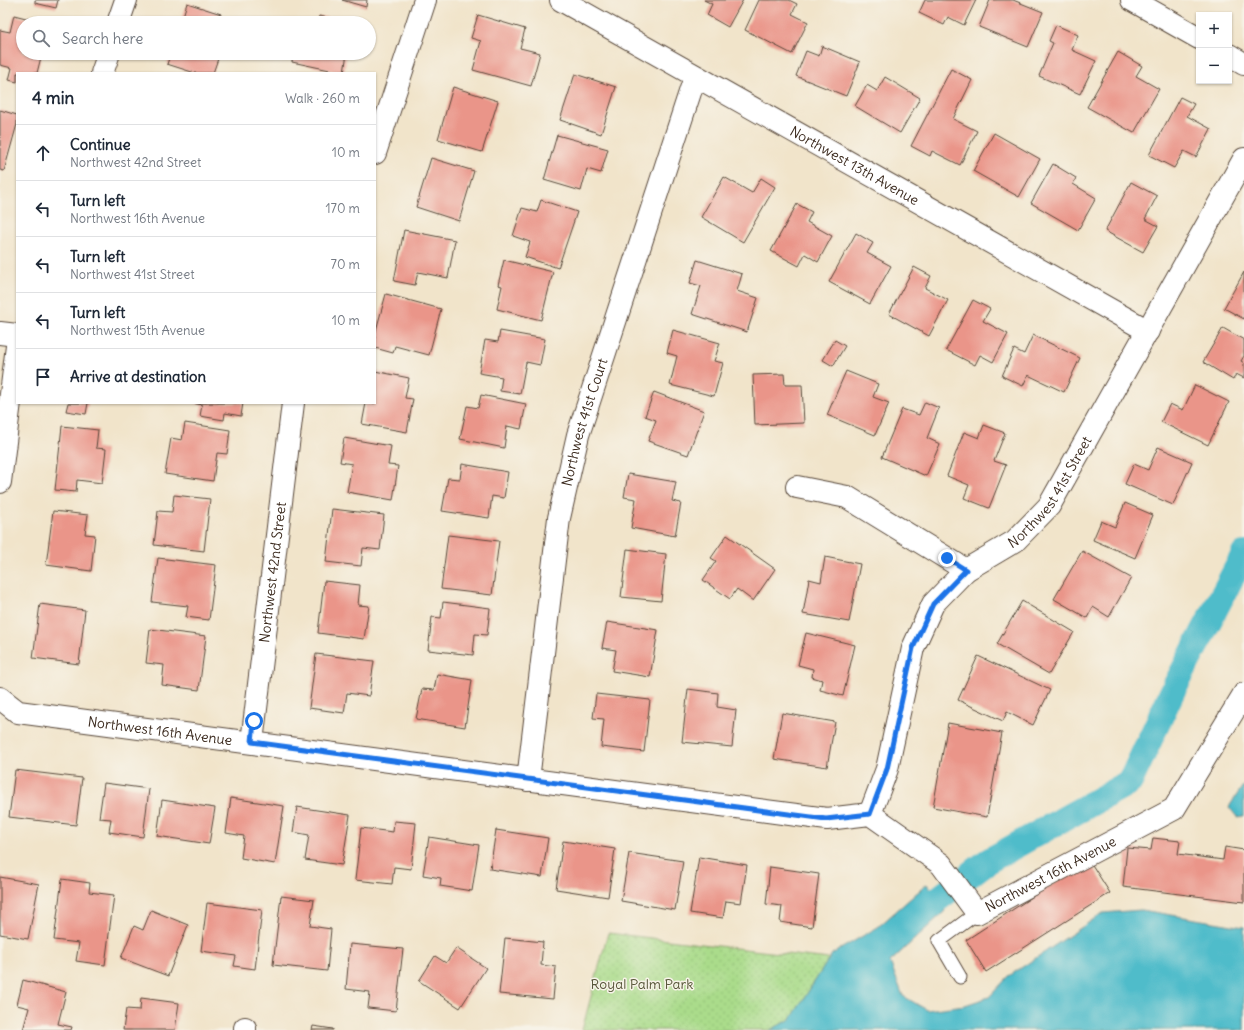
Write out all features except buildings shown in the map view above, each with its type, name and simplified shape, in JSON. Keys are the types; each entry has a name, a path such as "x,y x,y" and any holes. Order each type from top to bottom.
{"street":[{"path":"120,16 126,0"},
{"path":"376,150 425,0"},
{"name":"Northwest 13th Avenue","path":"561,0 1148,332"},
{"path":"1132,0 1196,36"},
{"path":"1232,57 1244,64"},
{"path":"102,72 107,60"},
{"name":"Northwest 41st Court","path":"528,780 559,518 578,435 695,77"},
{"name":"Northwest 41st Street","path":"870,814 887,769 913,648 933,604 966,570 1015,541 1049,506 1244,159"},
{"path":"0,333 16,335"},
{"path":"0,482 16,354"},
{"name":"Northwest 42nd Street","path":"252,742 293,404"},
{"path":"797,487 847,497 966,570"},
{"name":"Northwest 16th Avenue","path":"0,698 18,712 826,819 870,814 941,864 977,913 1174,809 1244,694"}],"lane":[{"path":"960,977 939,941 977,913"}],"green space":[{"name":"Royal Palm Park","path":"608,933 829,959 791,1019 770,1030 582,1030"}],"water":[{"path":"1244,784 1244,816 1237,817 1229,807"},
{"path":"927,884 945,911 890,962 903,996 927,1010 965,1005 989,997 1009,976 1103,913 1141,910 1244,927 1244,1030 770,1030 791,1019 832,954 878,927"}],"waterway":[{"path":"938,899 988,861 1130,782 1174,688 1244,554"}],"route":[{"path":"254,721 252,742 826,819 870,814 887,769 913,648 933,604 966,570 947,558"}]}
